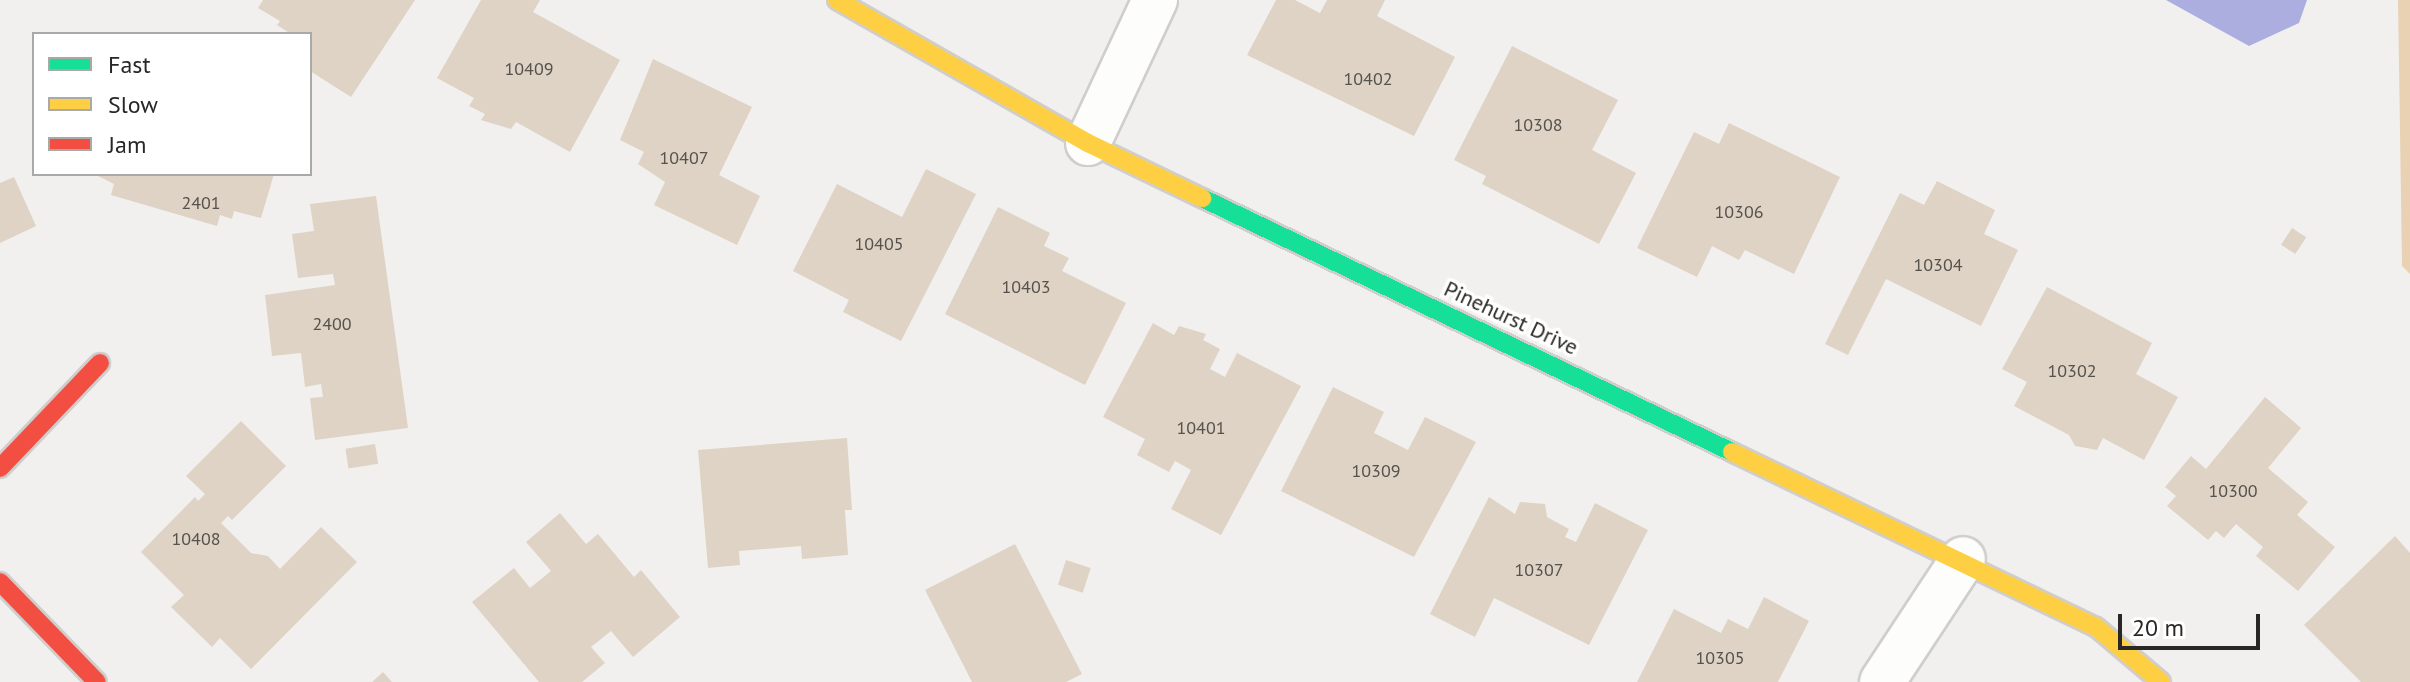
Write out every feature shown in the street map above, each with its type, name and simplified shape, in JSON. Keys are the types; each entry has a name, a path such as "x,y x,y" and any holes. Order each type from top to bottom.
{"street":[{"name":"Pinehurst Drive","path":"837,0 1088,143 1963,559 2096,627 2161,682"},
{"path":"1088,143 1155,0"},
{"path":"0,468 100,363"},
{"path":"1882,682 1963,559"},
{"path":"0,582 97,682"}],"shaded area":[{"path":"2398,0 2410,0 2410,274 2402,266"}],"water":[{"path":"2166,0 2307,0 2299,23 2249,46"}],"building":[{"path":"263,0 415,0 351,97 312,72 312,32 288,32 277,25 280,21 258,8"},
{"path":"481,0 540,0 533,12 620,60 570,152 516,122 511,129 481,120 485,114 469,106 474,98 437,78"},
{"path":"1276,0 1295,0 1320,13 1327,0 1385,0 1377,16 1455,57 1414,136 1247,55"},
{"path":"1512,46 1618,100 1592,150 1636,173 1599,244 1482,184 1486,176 1454,160"},
{"path":"653,59 752,107 719,175 760,196 737,245 654,205 665,182 638,164 644,152 620,140"},
{"path":"1729,123 1840,177 1794,274 1745,250 1739,260 1712,246 1697,277 1637,248 1694,132 1719,144"},
{"path":"926,169 976,194 901,341 843,312 849,300 793,271 837,184 902,217"},
{"path":"98,176 273,176 261,218 234,211 232,219 220,215 217,226 111,195 114,184"},
{"path":"14,177 36,226 0,243 0,183"},
{"path":"1937,181 1995,210 1984,234 2018,250 1981,326 1886,279 1848,355 1825,344 1900,193 1924,205"},
{"path":"376,196 408,428 315,440 310,398 323,397 321,384 305,387 301,353 272,356 265,295 335,285 333,274 298,278 292,234 314,231 310,204"},
{"path":"998,207 1050,233 1044,246 1069,258 1062,271 1126,303 1085,385 945,314"},
{"path":"2292,228 2306,237 2295,254 2281,245"},
{"path":"2047,287 2152,343 2136,374 2178,397 2144,460 2103,438 2097,450 2075,446 2069,435 2014,406 2027,382 2002,369"},
{"path":"1153,323 1174,335 1179,326 1206,334 1203,340 1220,349 1210,369 1225,377 1237,353 1301,386 1221,535 1171,509 1191,470 1175,461 1169,472 1137,455 1145,439 1103,417"},
{"path":"1333,387 1384,412 1374,433 1408,450 1425,417 1476,442 1414,557 1281,491"},
{"path":"2265,397 2301,428 2268,468 2308,502 2297,515 2335,547 2298,591 2256,556 2263,547 2236,524 2224,538 2216,531 2208,540 2167,506 2176,496 2165,487 2191,456 2206,469"},
{"path":"241,421 286,466 232,520 228,516 221,523 251,553 268,556 280,569 321,527 357,562 251,669 220,638 212,647 171,607 184,595 141,552 195,497 198,501 205,494 186,476"},
{"path":"847,438 852,510 845,510 848,555 802,559 801,546 739,551 740,565 708,568 698,450"},
{"path":"375,444 378,464 348,468 345,449"},
{"path":"1489,497 1515,514 1520,502 1545,504 1547,517 1569,529 1565,537 1576,542 1595,503 1648,530 1589,645 1494,598 1475,637 1430,614"},
{"path":"560,513 586,544 598,534 634,577 641,570 680,617 633,657 611,631 591,647 605,663 582,682 539,682 472,602 514,568 530,588 551,571 526,542"},
{"path":"2395,536 2410,553 2410,682 2361,682 2304,625"},
{"path":"1015,544 1082,674 1066,682 972,682 925,590"},
{"path":"1066,560 1091,568 1083,593 1058,585"},
{"path":"1764,597 1809,621 1778,682 1637,682 1674,609 1721,633 1728,619 1748,629"},
{"path":"383,672 392,682 372,682"}],"traffic: fast":[{"path":"1202,198 1732,452"}],"traffic: slow":[{"path":"837,0 1088,143 1202,198"},
{"path":"1732,452 2096,627 2161,682"}],"traffic: jam":[{"path":"0,468 100,363"},
{"path":"0,582 97,682"}]}
